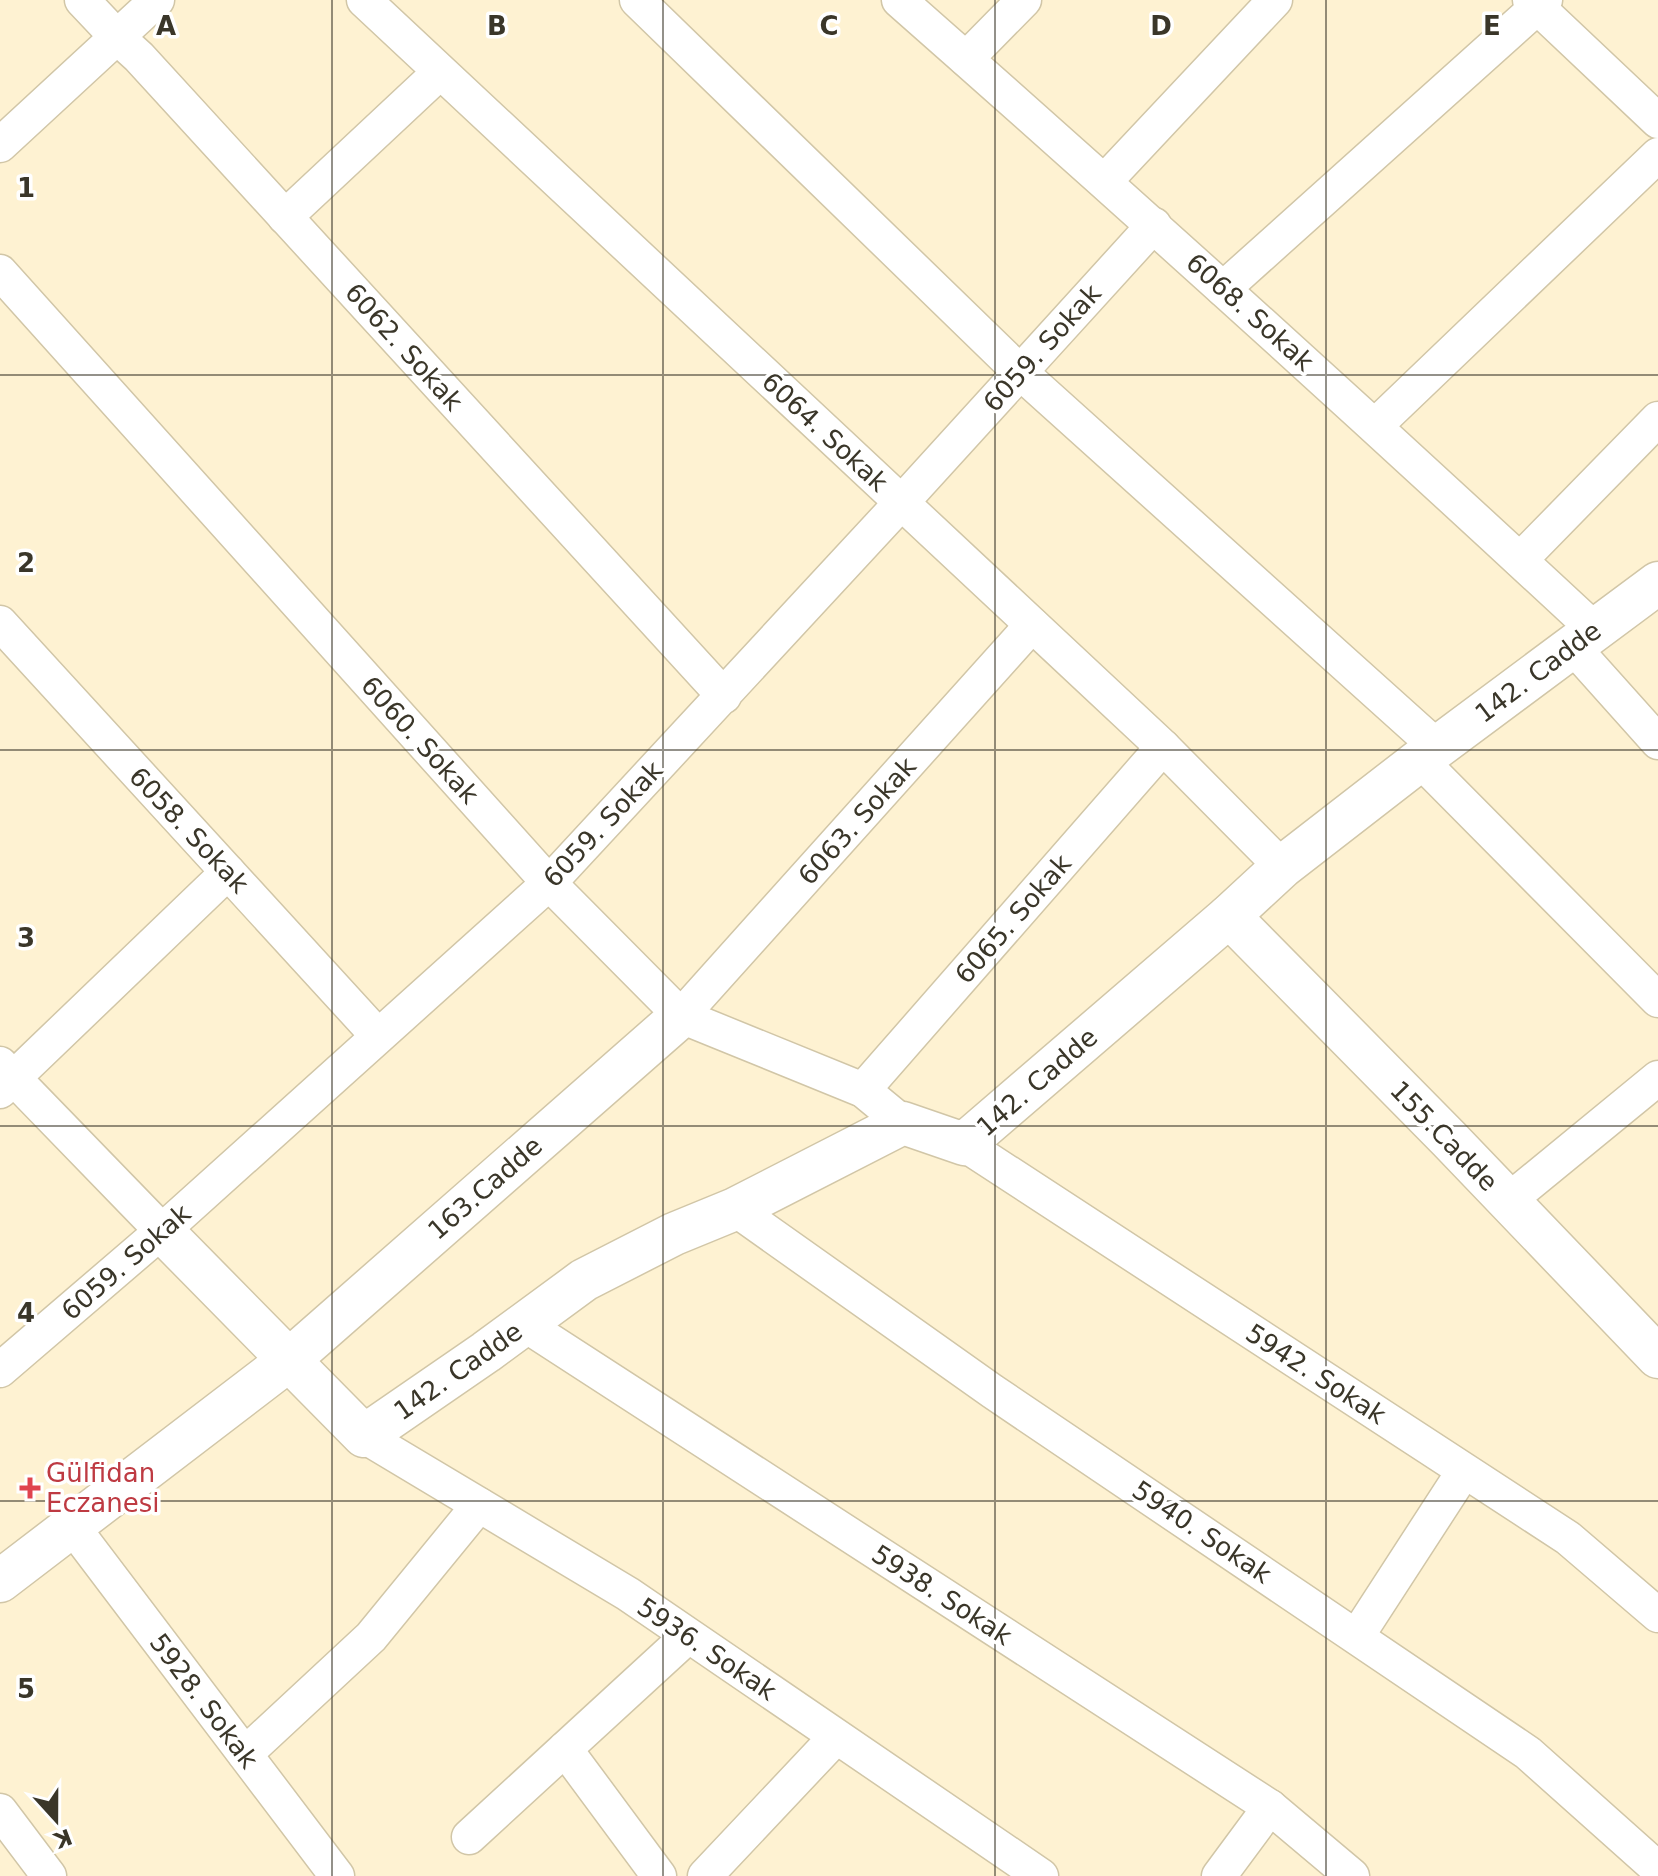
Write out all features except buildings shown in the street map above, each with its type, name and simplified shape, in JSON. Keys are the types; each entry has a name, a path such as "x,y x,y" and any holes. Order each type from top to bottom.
{"street":[{"name":"6062. Sokak","path":"82,0 139,57 724,696"},
{"path":"0,145 157,0"},
{"name":"6064. Sokak","path":"364,0 1163,747 1282,867"},
{"path":"637,0 1020,372 1429,754 1658,1000"},
{"name":"6068. Sokak","path":"899,0 1154,225 1520,560 1584,638 1658,742"},
{"path":"966,59 1024,0"},
{"path":"1105,181 1275,0"},
{"path":"1223,289 1537,2 1658,121"},
{"path":"285,217 440,72"},
{"path":"1375,426 1658,155"},
{"name":"6059. Sokak","path":"0,1370 162,1231 549,883 1154,225"},
{"name":"6060. Sokak","path":"0,272 549,883 681,1016 863,1090 903,1123"},
{"path":"1520,560 1658,419"},
{"name":"142. Cadde","path":"364,1436 584,1280 674,1234 735,1209 903,1123 964,1144 1282,867 1658,583"},
{"name":"6058. Sokak","path":"0,623 378,1036"},
{"name":"6063. Sokak","path":"681,1016 1032,625"},
{"name":"6065. Sokak","path":"863,1090 1163,747"},
{"path":"228,872 5,1078 162,1231 364,1436"},
{"name":"155.Cadde","path":"1229,916 1508,1201 1652,1338"},
{"name":"163.Cadde","path":"0,1581 289,1360 681,1016"},
{"path":"1508,1201 1658,1078"},
{"name":"5942. Sokak","path":"964,1144 1568,1538 1658,1615"},
{"name":"5940. Sokak","path":"735,1209 992,1391 1528,1753 1648,1863"},
{"name":"5938. Sokak","path":"524,1324 1270,1807 1352,1876"},
{"name":"5936. Sokak","path":"364,1436 628,1594 1041,1876"},
{"path":"1357,1636 1464,1471"},
{"path":"245,1754 371,1637 479,1505"},
{"name":"5928. Sokak","path":"72,1526 337,1876"},
{"path":"469,1837 688,1636"},
{"path":"705,1876 836,1737"},
{"path":"565,1749 659,1876"},
{"path":"1219,1876 1270,1807"},
{"path":"0,1811 49,1876"}],"place":[{"name":"Gülfidan Eczanesi","path":"30,1488"}]}
